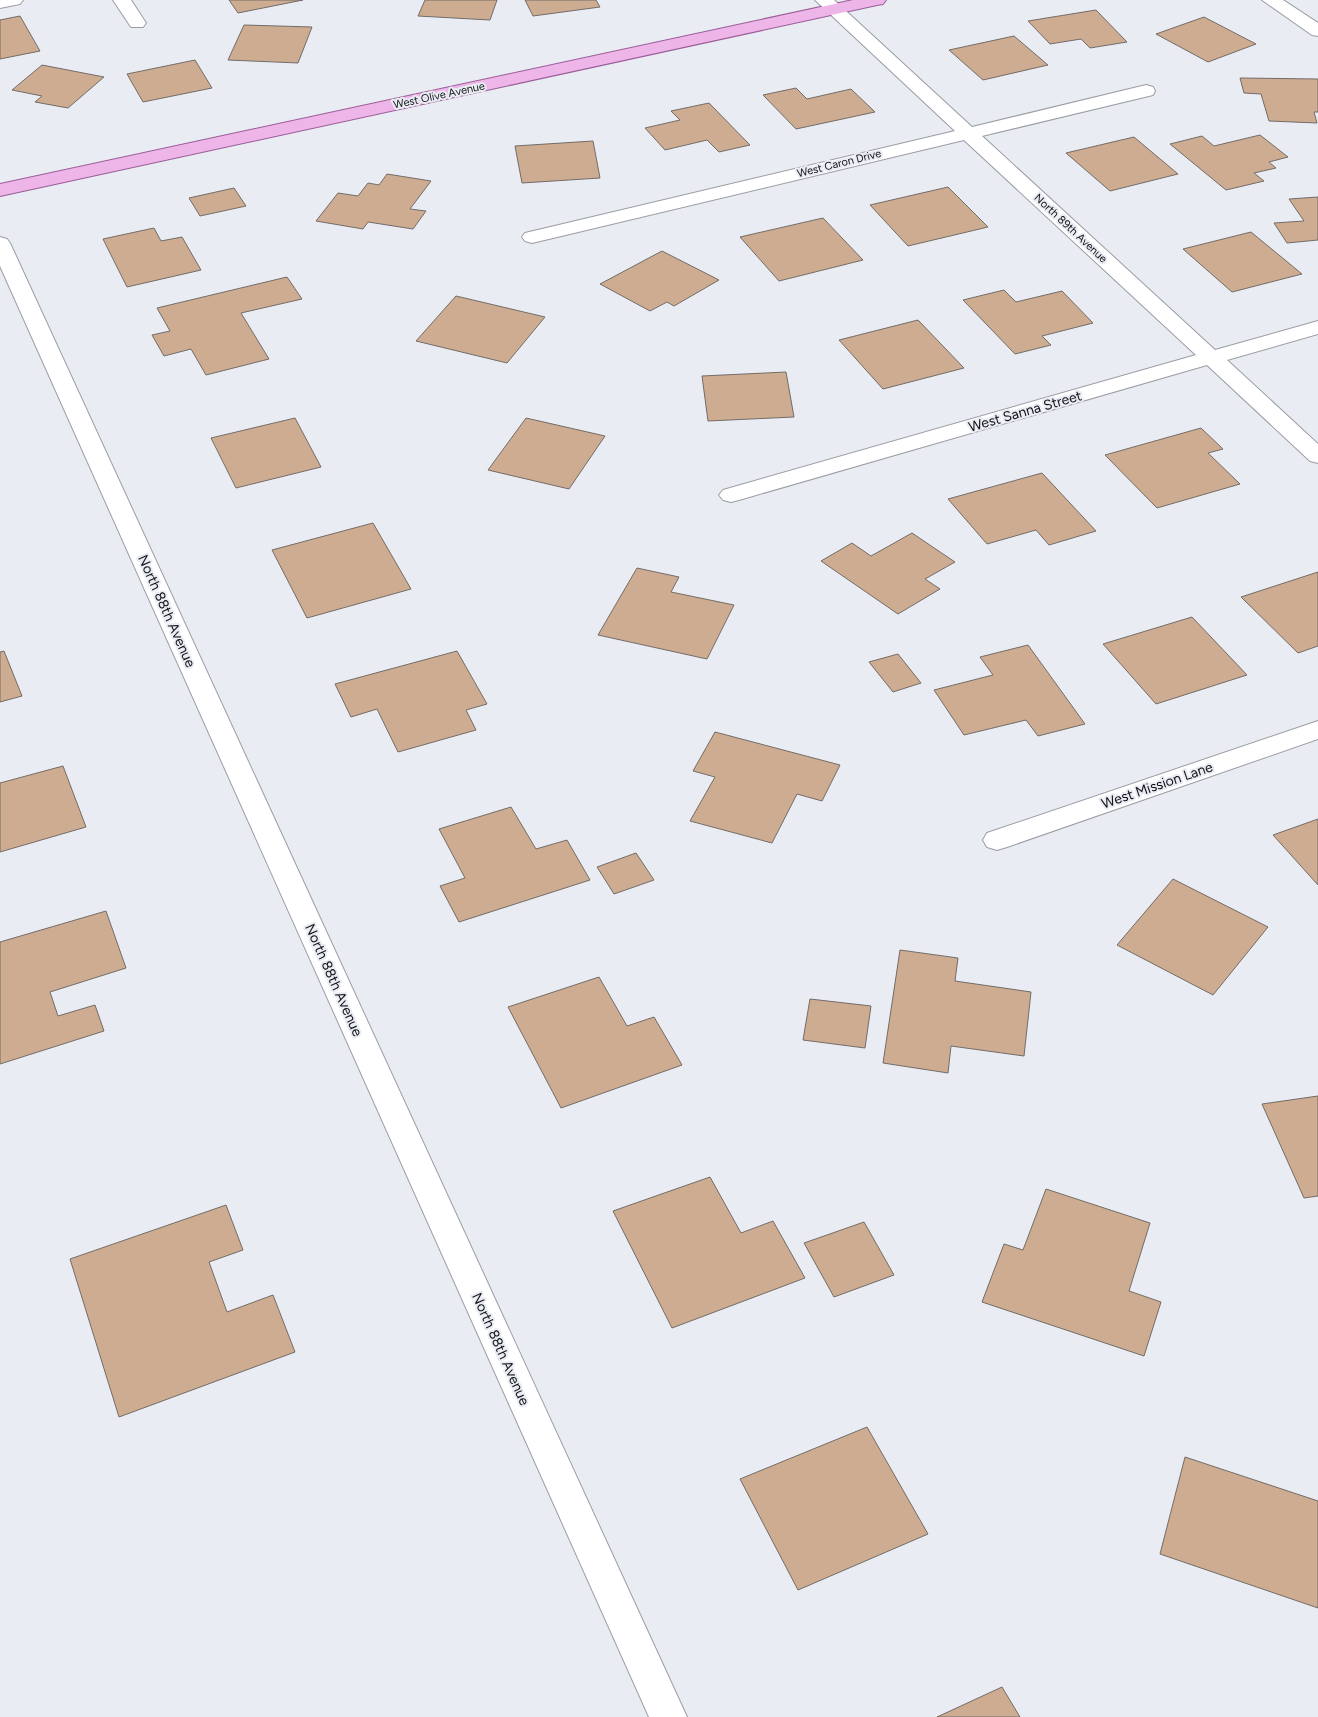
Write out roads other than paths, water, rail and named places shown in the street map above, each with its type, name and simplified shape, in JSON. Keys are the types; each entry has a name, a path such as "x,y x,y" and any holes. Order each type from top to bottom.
{"main road":[{"name":"West Olive Avenue","path":"0,190 830,5 877,0"}],"street":[{"path":"0,3 14,0"},
{"path":"122,0 137,23"},
{"path":"1272,0 1318,31"},
{"name":"North 89th Avenue","path":"830,5 1318,456"},
{"name":"West Caron Drive","path":"532,237 1146,91"},
{"name":"North 88th Avenue","path":"0,243 668,1717"},
{"name":"West Sanna Street","path":"731,496 1318,327"},
{"name":"West Mission Lane","path":"997,840 1318,730"}]}
